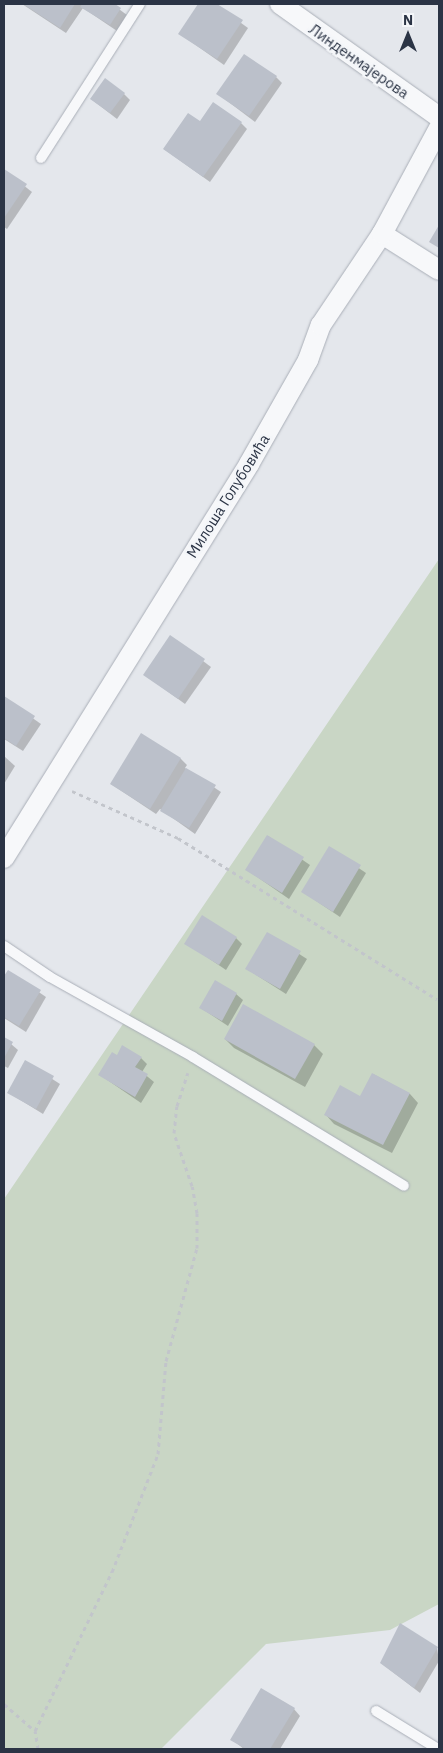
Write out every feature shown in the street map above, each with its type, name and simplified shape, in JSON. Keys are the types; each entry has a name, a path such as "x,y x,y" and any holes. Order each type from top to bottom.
{"street":[{"name":"Линденмајерова","path":"280,4 439,118"},
{"name":"Милоша Голубовића","path":"4,858 50,781 249,464 308,360 321,325 382,234 439,128"},
{"path":"382,234 439,270"}],"lane":[{"path":"41,158 140,4"},
{"path":"4,946 50,977 193,1057 404,1186"},
{"path":"376,1711 438,1749"}],"path":[{"path":"50,781 178,838 438,999"},
{"path":"38,1749 36,1731 112,1572 158,1454 166,1361 197,1248 197,1213 192,1186 174,1134 180,1092 193,1057"},
{"path":"4,1704 36,1731"}],"green space":[{"path":"439,559 439,1604 390,1630 266,1644 161,1749 4,1749 4,1199"}],"building":[{"path":"23,4 75,4 60,28"},
{"path":"82,4 115,4 121,8 110,25 80,7"},
{"path":"198,4 217,4 243,20 217,59 178,34"},
{"path":"244,54 277,76 249,116 216,94"},
{"path":"105,78 125,93 110,113 90,99"},
{"path":"213,102 242,122 203,177 163,149 188,113 200,121"},
{"path":"4,169 27,184 4,218"},
{"path":"439,225 439,248 429,242"},
{"path":"170,635 205,659 178,699 143,675"},
{"path":"4,696 35,716 16,746 4,738"},
{"path":"141,733 181,758 150,809 110,784"},
{"path":"186,768 216,785 189,828 160,811"},
{"path":"267,835 304,857 282,893 245,870"},
{"path":"329,846 361,865 333,912 301,892"},
{"path":"202,915 237,937 219,965 184,944"},
{"path":"267,932 301,951 280,989 245,969"},
{"path":"8,970 41,990 19,1026 4,1017 4,976"},
{"path":"215,980 237,993 222,1021 199,1008"},
{"path":"243,1004 315,1044 295,1079 224,1039"},
{"path":"4,1037 13,1042 4,1058"},
{"path":"122,1045 142,1057 135,1067 148,1074 135,1097 98,1075 112,1052 117,1055"},
{"path":"25,1060 54,1076 36,1109 7,1093"},
{"path":"372,1073 410,1093 383,1145 324,1115 340,1085 360,1096"},
{"path":"400,1623 438,1647 414,1688 380,1663"},
{"path":"261,1688 295,1708 270,1749 246,1749 230,1740"}]}
